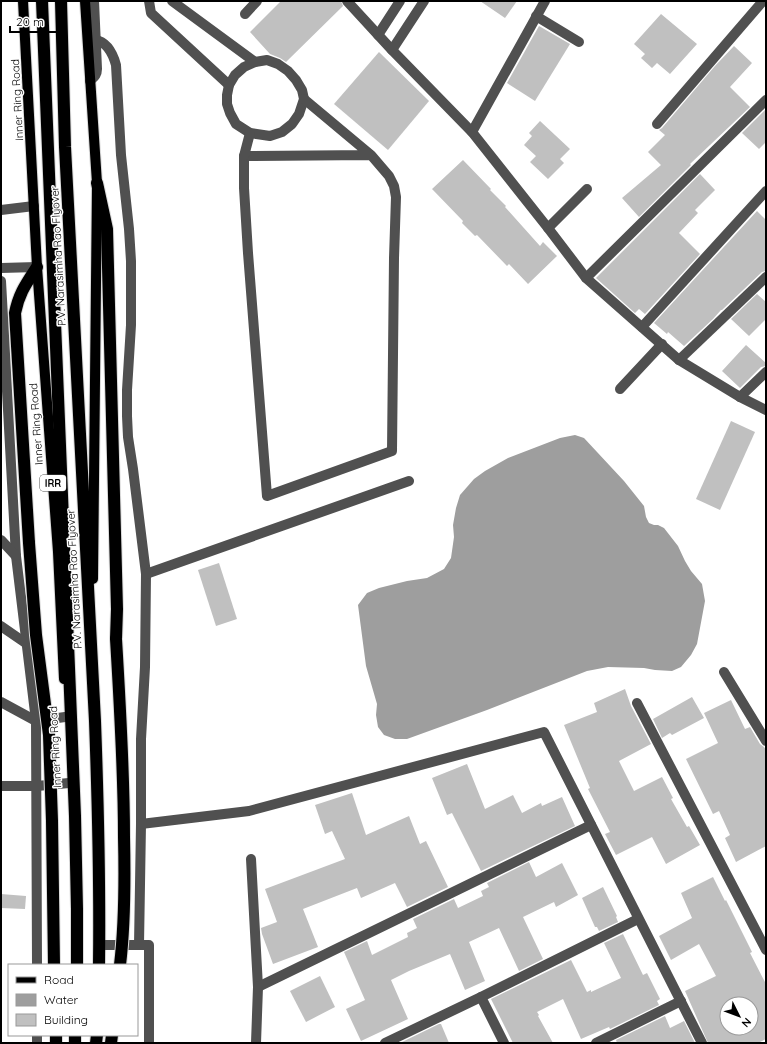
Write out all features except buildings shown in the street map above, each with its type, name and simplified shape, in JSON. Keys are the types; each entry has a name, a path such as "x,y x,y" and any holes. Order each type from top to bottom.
{"highway":[{"name":"P.V. Narasimha Rao Flyover","path":"42,1 75,816 77,964"},
{"name":"P.V. Narasimha Rao Flyover","path":"61,1 65,148 95,721 100,891 99,964"},
{"path":"97,183 107,229 117,609 116,639 121,711 124,820 125,888 120,964"},
{"path":"38,267 22,290 17,301 15,313 36,635 49,735 54,964"}],"main road":[{"name":"Inner Ring Road","path":"23,1 34,206 58,552 69,783 72,964"},
{"path":"84,1 97,183 93,591 103,829 104,964"}],"street":[{"path":"90,81 97,72 94,1"},
{"path":"149,1 151,13 229,85"},
{"path":"245,14 257,1"},
{"path":"347,1 392,50 472,132 586,278 680,360 740,397 766,410"},
{"path":"378,35 400,1"},
{"path":"392,50 424,1"},
{"path":"472,132 545,1"},
{"path":"658,124 763,1"},
{"path":"175,4 255,62"},
{"path":"536,16 579,42"},
{"path":"95,40 107,46 113,55 116,65 121,155 131,261 131,325 127,390 128,438 146,574 145,667 141,739 139,945"},
{"path":"267,60 278,64 288,71 302,90 304,99 299,114 292,124 282,132 270,136 250,134 236,124 230,113 227,104 229,85 235,75 244,67 255,62 267,60"},
{"path":"250,134 244,156 244,188 267,496 392,451 396,197 394,186 389,176 371,155 304,99"},
{"path":"586,278 766,100"},
{"path":"244,156 371,155"},
{"path":"548,228 587,189"},
{"path":"642,327 766,191"},
{"path":"1,210 34,206"},
{"path":"1,268 38,267"},
{"path":"680,360 766,277"},
{"path":"1,281 16,556 36,721 37,964"},
{"path":"620,389 662,344"},
{"path":"740,397 766,372"},
{"path":"146,574 409,481"},
{"path":"1,540 16,556"},
{"path":"1,626 27,644"},
{"path":"724,672 766,741"},
{"path":"1,702 36,721 65,717"},
{"path":"637,703 766,950"},
{"path":"141,824 249,811 544,732 702,1043"},
{"path":"1,786 36,786 69,783"},
{"path":"258,987 591,825"},
{"path":"251,859 258,987 256,1043"},
{"path":"385,1043 396,1041 638,919"},
{"path":"104,945 149,945 149,1043"},
{"path":"481,997 504,1043"},
{"path":"596,1043 681,1002"}],"water":[{"path":"575,435 584,438 624,481 644,506 649,523 664,528 678,546 691,571 702,584 705,601 697,644 691,655 681,667 672,671 644,668 608,667 587,671 407,739 395,739 384,735 378,727 376,715 377,704 366,666 358,605 367,593 379,588 407,581 427,578 444,569 451,558 454,537 453,525 460,495 474,479 508,458 560,438"}]}
